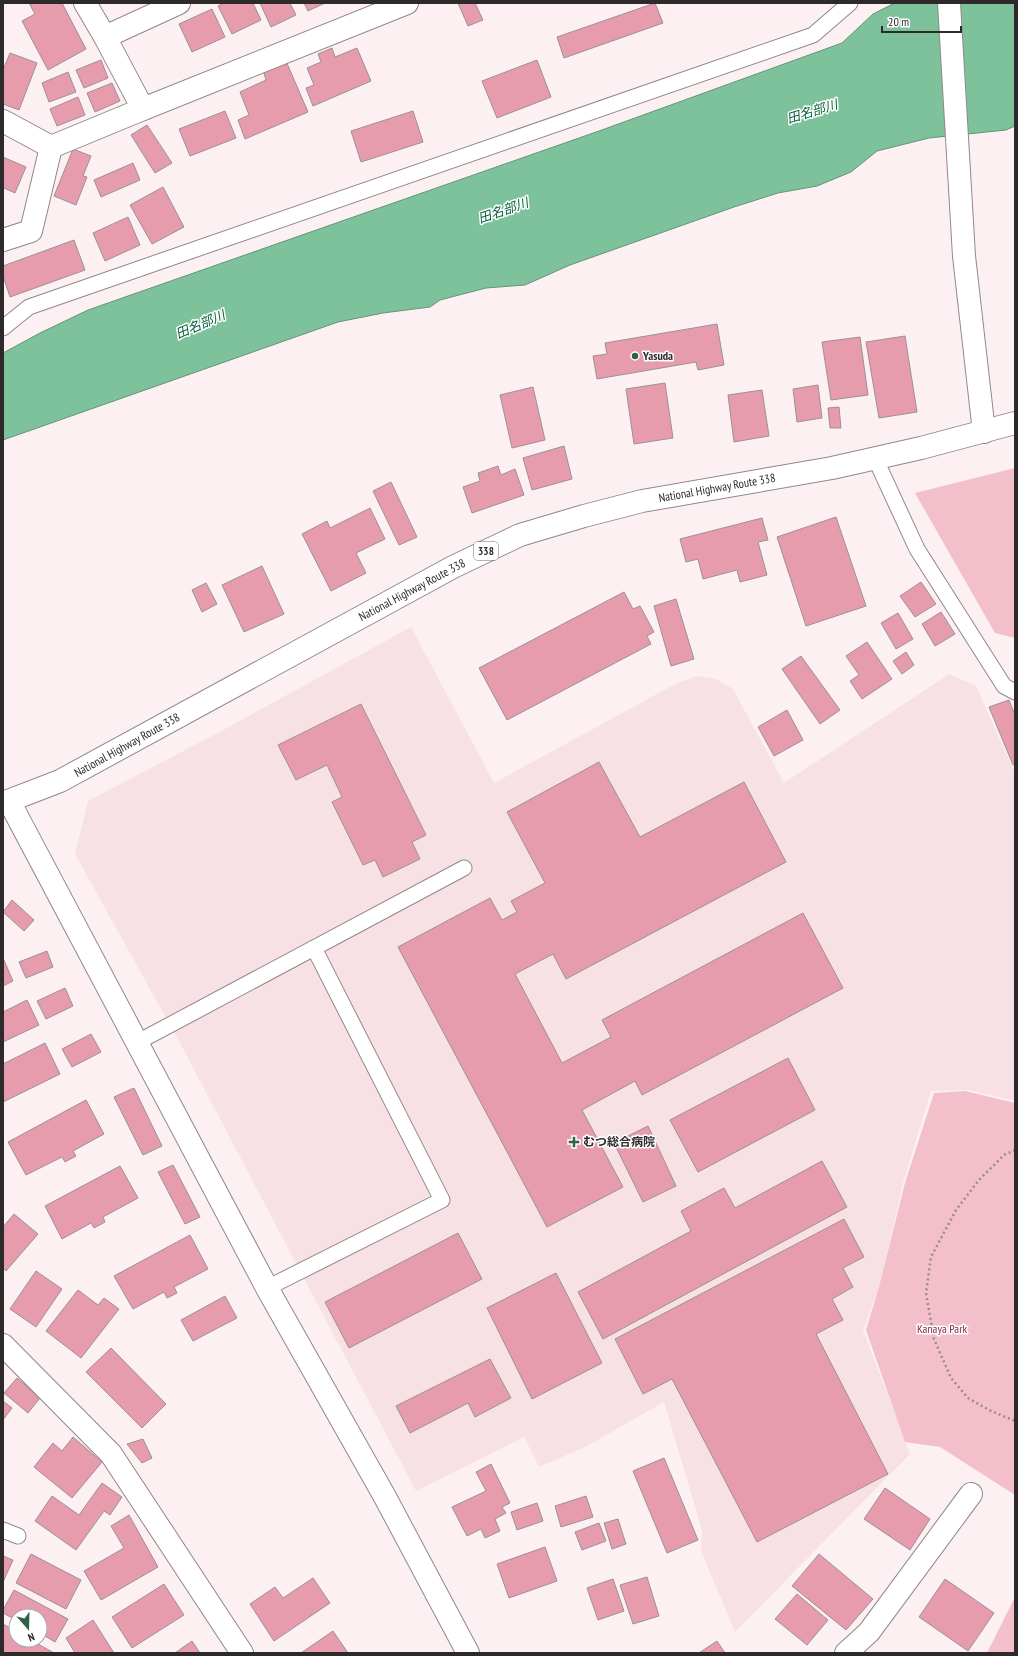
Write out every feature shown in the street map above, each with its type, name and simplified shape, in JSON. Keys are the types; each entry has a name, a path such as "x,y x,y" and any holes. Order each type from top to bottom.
{"main road":[{"path":"85,3 105,37 143,109"},
{"path":"105,37 179,3"},
{"path":"50,147 408,3"},
{"path":"949,3 964,256 984,432"},
{"path":"3,122 50,147"},
{"path":"3,240 31,231 50,147"},
{"name":"National Highway Route 338","path":"6,802 60,781 453,567 520,535 584,516 642,502 832,468 984,432 1015,423"},
{"path":"6,802 266,1288 385,1497 468,1653"},
{"path":"3,1346 111,1454 242,1653"},
{"path":"846,1653 869,1632 971,1494"}],"lane":[{"path":"3,328 29,307 813,35 850,3"},
{"path":"875,458 917,549 1004,686 1015,692"},
{"path":"136,1043 464,868"},
{"path":"266,1288 442,1200 314,948"},
{"path":"3,1530 18,1536"}],"path":[{"path":"1015,1150 1004,1155 979,1180 956,1210 931,1257 926,1293 934,1339 951,1378 968,1398 989,1410 1015,1421"}],"shaded area":[{"name":"むつ総合病院","path":"411,627 494,783 679,682 698,676 716,679 733,689 784,783 949,674 976,686 1015,773 1015,1101 968,1090 931,1091 903,1183 880,1285 863,1330 910,1454 735,1632 701,1551 702,1530 664,1402 587,1446 539,1467 524,1437 416,1491 180,1043 75,854 88,801 212,736"}],"green space":[{"path":"1015,468 1015,638 995,633 915,493"},
{"name":"Kanaya Park","path":"965,1091 1015,1103 1015,1495 940,1447 905,1442 866,1330 879,1287 905,1183 934,1093"},
{"path":"1015,1597 1015,1653 987,1653"}],"water":[{"name":"田名部川","path":"895,3 1015,3 1015,126 1006,130 929,138 877,151 851,172 817,186 778,193 734,207 570,265 525,285 486,288 440,300 430,307 383,313 338,322 3,440 3,353 40,333 88,310 599,131 842,43 873,14"}],"building":[{"path":"29,3 62,3 86,49 48,70 22,21 35,14"},
{"path":"224,3 253,3 261,20 232,34 218,6"},
{"path":"260,3 290,3 296,15 271,27"},
{"path":"304,3 325,3 308,11"},
{"path":"458,3 475,3 483,20 468,26"},
{"path":"655,3 663,23 564,58 557,37"},
{"path":"212,9 225,37 192,52 179,24"},
{"path":"332,48 335,57 357,48 371,81 313,106 306,88 314,85 307,68 321,62 318,54"},
{"path":"10,53 37,63 19,110 3,104 3,70"},
{"path":"101,60 108,78 84,88 76,70"},
{"path":"537,60 551,97 497,118 482,81"},
{"path":"286,61 308,112 245,139 238,120 249,115 240,92 266,80 263,70"},
{"path":"68,72 76,92 49,102 42,83"},
{"path":"112,83 120,101 95,112 87,93"},
{"path":"78,97 85,115 57,126 50,109"},
{"path":"225,111 236,138 190,156 179,129"},
{"path":"413,111 423,142 361,162 351,131"},
{"path":"147,125 172,163 155,173 131,135"},
{"path":"73,149 91,156 83,176 87,177 76,205 54,196"},
{"path":"3,157 26,167 15,193 4,188 3,190"},
{"path":"133,163 140,180 101,197 94,180"},
{"path":"163,187 184,227 152,244 130,205"},
{"path":"128,217 140,245 105,261 93,233"},
{"path":"74,240 85,270 10,297 3,276 3,266"},
{"path":"717,324 724,365 698,370 696,362 597,379 593,356 607,354 605,343"},
{"path":"905,336 917,412 879,418 866,342"},
{"path":"860,337 868,395 831,400 822,342"},
{"path":"665,383 673,438 634,444 626,389"},
{"path":"818,385 822,418 797,422 793,389"},
{"path":"533,387 545,440 512,448 500,395"},
{"path":"762,390 769,436 734,442 728,395"},
{"path":"839,407 841,428 830,428 828,408"},
{"path":"564,446 572,479 532,490 523,458"},
{"path":"498,466 501,475 515,469 524,495 472,513 463,487 480,481 478,473"},
{"path":"391,482 417,537 399,545 373,491"},
{"path":"370,508 385,539 356,553 366,573 331,591 302,534 327,521 330,528"},
{"path":"836,517 866,606 806,626 777,537"},
{"path":"762,518 768,540 758,542 767,575 740,582 737,570 703,579 698,559 686,562 680,539"},
{"path":"262,566 284,614 244,632 222,585"},
{"path":"921,582 936,604 915,617 900,596"},
{"path":"206,583 217,604 202,612 192,590"},
{"path":"624,592 633,609 640,606 654,632 647,636 651,644 507,720 479,668"},
{"path":"676,599 694,659 671,666 654,606"},
{"path":"941,612 955,634 935,646 922,624"},
{"path":"898,613 913,639 896,649 881,623"},
{"path":"867,642 892,679 862,699 850,681 859,675 846,656"},
{"path":"906,652 914,665 902,674 893,661"},
{"path":"801,656 840,710 820,724 782,669"},
{"path":"1009,700 1015,715 1015,764 1013,765 989,707"},
{"path":"361,704 426,835 412,842 420,859 383,877 375,860 363,865 332,802 342,797 327,765 296,780 278,745"},
{"path":"787,710 803,740 774,756 758,727"},
{"path":"599,762 640,837 744,782 786,862 566,979 553,954 515,974 562,1063 611,1037 602,1020 803,913 843,988 642,1095 635,1081 582,1110 623,1187 547,1227 398,947 490,898 502,920 517,912 511,901 545,883 507,812"},
{"path":"12,900 34,920 24,931 3,912"},
{"path":"47,951 53,967 26,978 19,962"},
{"path":"3,958 13,981 3,986"},
{"path":"65,988 73,1006 46,1019 37,1001"},
{"path":"27,1000 39,1025 3,1042 3,1012"},
{"path":"91,1034 101,1052 72,1067 62,1049"},
{"path":"45,1043 60,1074 3,1102 3,1064"},
{"path":"788,1058 815,1110 698,1172 670,1120"},
{"path":"134,1088 162,1146 143,1155 114,1097"},
{"path":"86,1100 104,1134 73,1151 76,1156 65,1162 62,1157 26,1175 8,1142"},
{"path":"648,1126 676,1186 643,1202 614,1143"},
{"path":"822,1161 847,1207 603,1339 578,1292 691,1231 681,1211 724,1188 735,1208"},
{"path":"173,1165 200,1217 185,1224 158,1172"},
{"path":"120,1166 138,1198 103,1217 105,1222 94,1228 91,1223 62,1239 45,1206"},
{"path":"14,1214 38,1234 6,1271 3,1268 3,1227"},
{"path":"844,1219 864,1257 843,1268 853,1287 832,1299 843,1320 816,1334 888,1474 757,1542 672,1379 643,1394 615,1339"},
{"path":"458,1233 482,1279 349,1348 325,1302"},
{"path":"190,1235 208,1269 174,1287 177,1293 167,1298 164,1292 133,1309 114,1276"},
{"path":"36,1271 62,1289 36,1327 10,1309"},
{"path":"556,1273 602,1363 532,1399 487,1308"},
{"path":"78,1290 98,1305 104,1298 119,1309 81,1358 46,1331"},
{"path":"225,1296 237,1318 193,1341 181,1320"},
{"path":"111,1348 166,1404 142,1428 86,1372"},
{"path":"490,1359 511,1398 475,1417 468,1403 410,1433 396,1406"},
{"path":"17,1378 40,1398 28,1413 4,1393"},
{"path":"3,1401 12,1408 3,1420"},
{"path":"73,1437 102,1462 72,1498 34,1467 53,1443 62,1451"},
{"path":"143,1439 152,1458 142,1463 127,1444"},
{"path":"664,1458 698,1540 667,1553 633,1471"},
{"path":"491,1464 510,1503 502,1507 506,1513 495,1519 500,1531 485,1538 481,1529 467,1536 452,1507 486,1491 476,1472"},
{"path":"102,1483 122,1497 110,1515 104,1511 76,1550 35,1521 52,1496 79,1515"},
{"path":"885,1488 930,1519 910,1550 864,1519"},
{"path":"586,1496 593,1517 561,1527 555,1506"},
{"path":"537,1503 543,1521 517,1530 511,1512"},
{"path":"129,1515 158,1567 101,1600 84,1571 124,1548 111,1526"},
{"path":"618,1519 626,1544 612,1549 604,1523"},
{"path":"599,1523 606,1541 582,1550 575,1532"},
{"path":"545,1547 557,1581 509,1598 497,1564"},
{"path":"31,1554 81,1580 66,1609 16,1583"},
{"path":"819,1554 873,1599 846,1630 792,1586"},
{"path":"3,1556 13,1560 3,1582"},
{"path":"647,1577 659,1616 633,1624 620,1585"},
{"path":"313,1578 330,1603 274,1641 250,1604 275,1587 283,1598"},
{"path":"613,1579 624,1611 598,1620 587,1588"},
{"path":"945,1579 994,1613 968,1651 919,1617"},
{"path":"164,1584 184,1615 132,1648 112,1617"},
{"path":"14,1590 48,1608 8,1608 8,1616 3,1613 3,1610"},
{"path":"797,1594 828,1620 807,1645 775,1619"},
{"path":"48,1608 68,1619 55,1642 48,1638"},
{"path":"93,1620 114,1653 75,1653 66,1638"},
{"path":"3,1624 8,1627 8,1648 45,1648 54,1653 3,1653"},
{"path":"333,1631 348,1653 301,1653"},
{"path":"192,1641 200,1653 175,1653"},
{"path":"717,1641 725,1653 699,1653"}],"place":[{"name":"Yasuda","path":"635,356"},
{"name":"むつ総合病院","path":"574,1142"}]}
